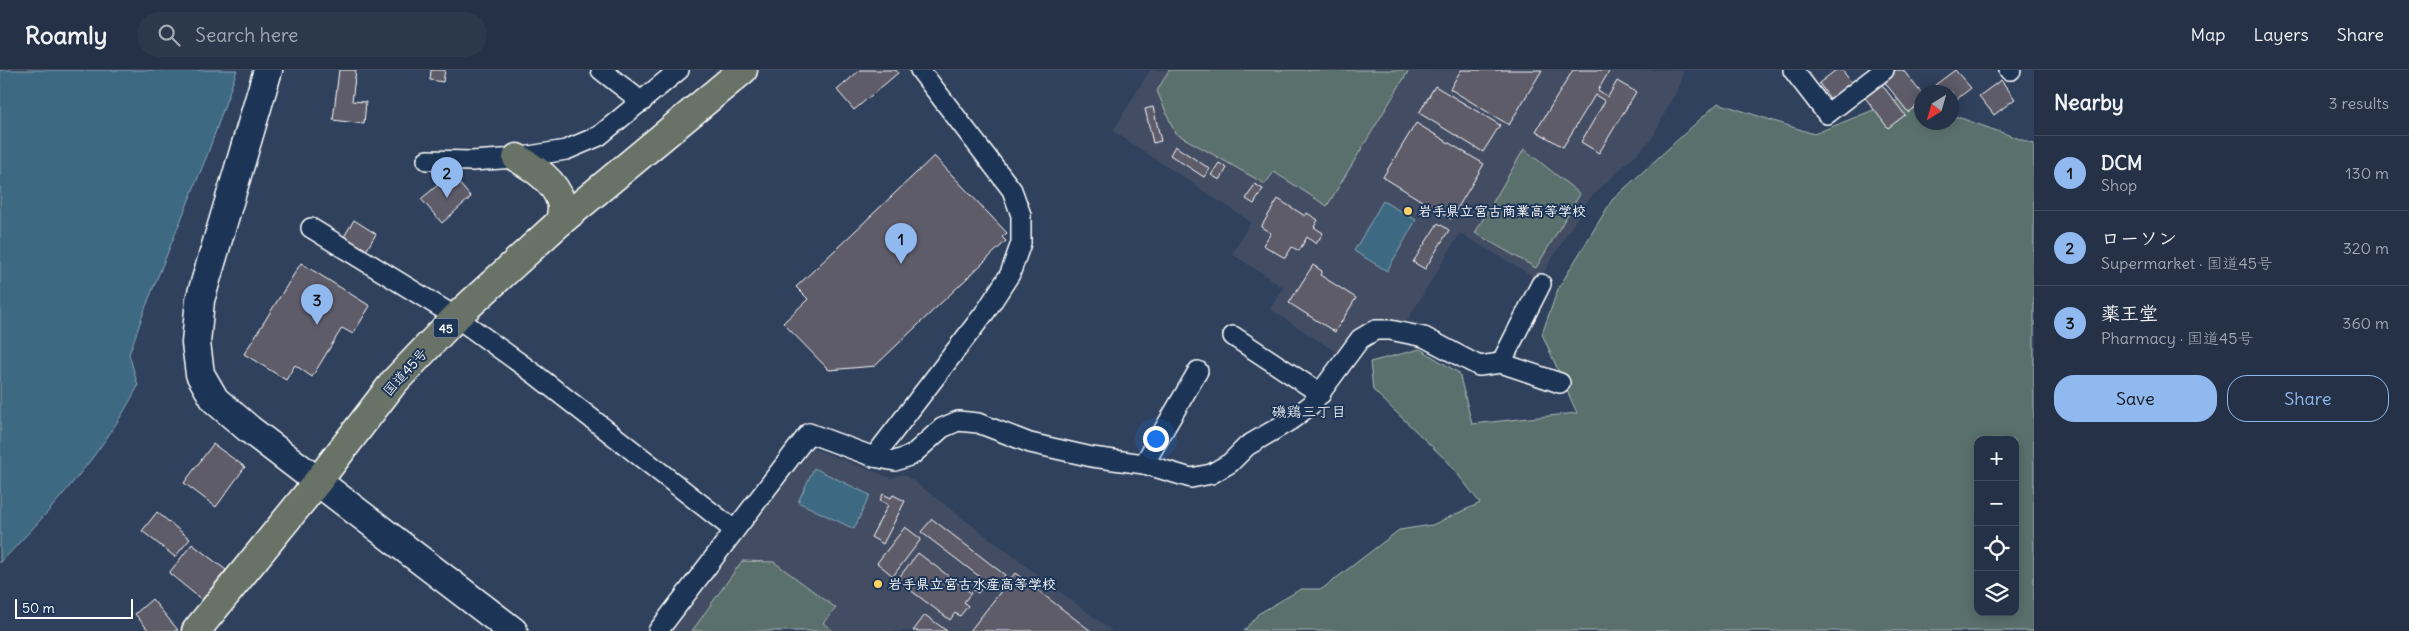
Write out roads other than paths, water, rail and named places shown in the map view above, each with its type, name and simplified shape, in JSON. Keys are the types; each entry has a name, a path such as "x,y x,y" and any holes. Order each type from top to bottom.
{"highway":[{"name":"国道45号","path":"196,631 318,481 394,382 456,317 560,222 743,70"},
{"path":"517,158 537,170 552,185 562,203 560,222"}],"street":[{"path":"268,70 200,300 196,343 200,374 215,400 249,429 513,631"},
{"path":"601,70 642,102"},
{"path":"427,160 472,162 517,158 566,150 599,136 679,70"},
{"path":"874,457 986,311 1010,274 1021,243 1022,215 1012,190 920,70"},
{"path":"1793,70 1828,114 1884,70"},
{"path":"311,228 456,317 536,375 734,530"},
{"path":"1501,363 1541,284"},
{"path":"658,631 809,433 874,457 895,461 912,455 942,428 958,420 978,423 1030,443 1063,451 1144,464 1191,478 1212,474 1230,463 1247,446 1291,420 1312,404 1360,339 1375,330 1390,330 1424,337 1479,366 1501,363 1560,383"},
{"path":"1233,336 1321,394"},
{"path":"1144,464 1198,371"}],"place":[{"name":"ローソン","path":"447,198"},
{"name":"岩手県立宮古商業高等学校","path":"1408,211"},
{"name":"DCM","path":"901,264"},
{"name":"薬王堂","path":"317,325"},
{"name":"岩手県立宮古水産高等学校","path":"878,584"}],"district":[{"name":"磯鶏三丁目","path":"1309,411"}]}
